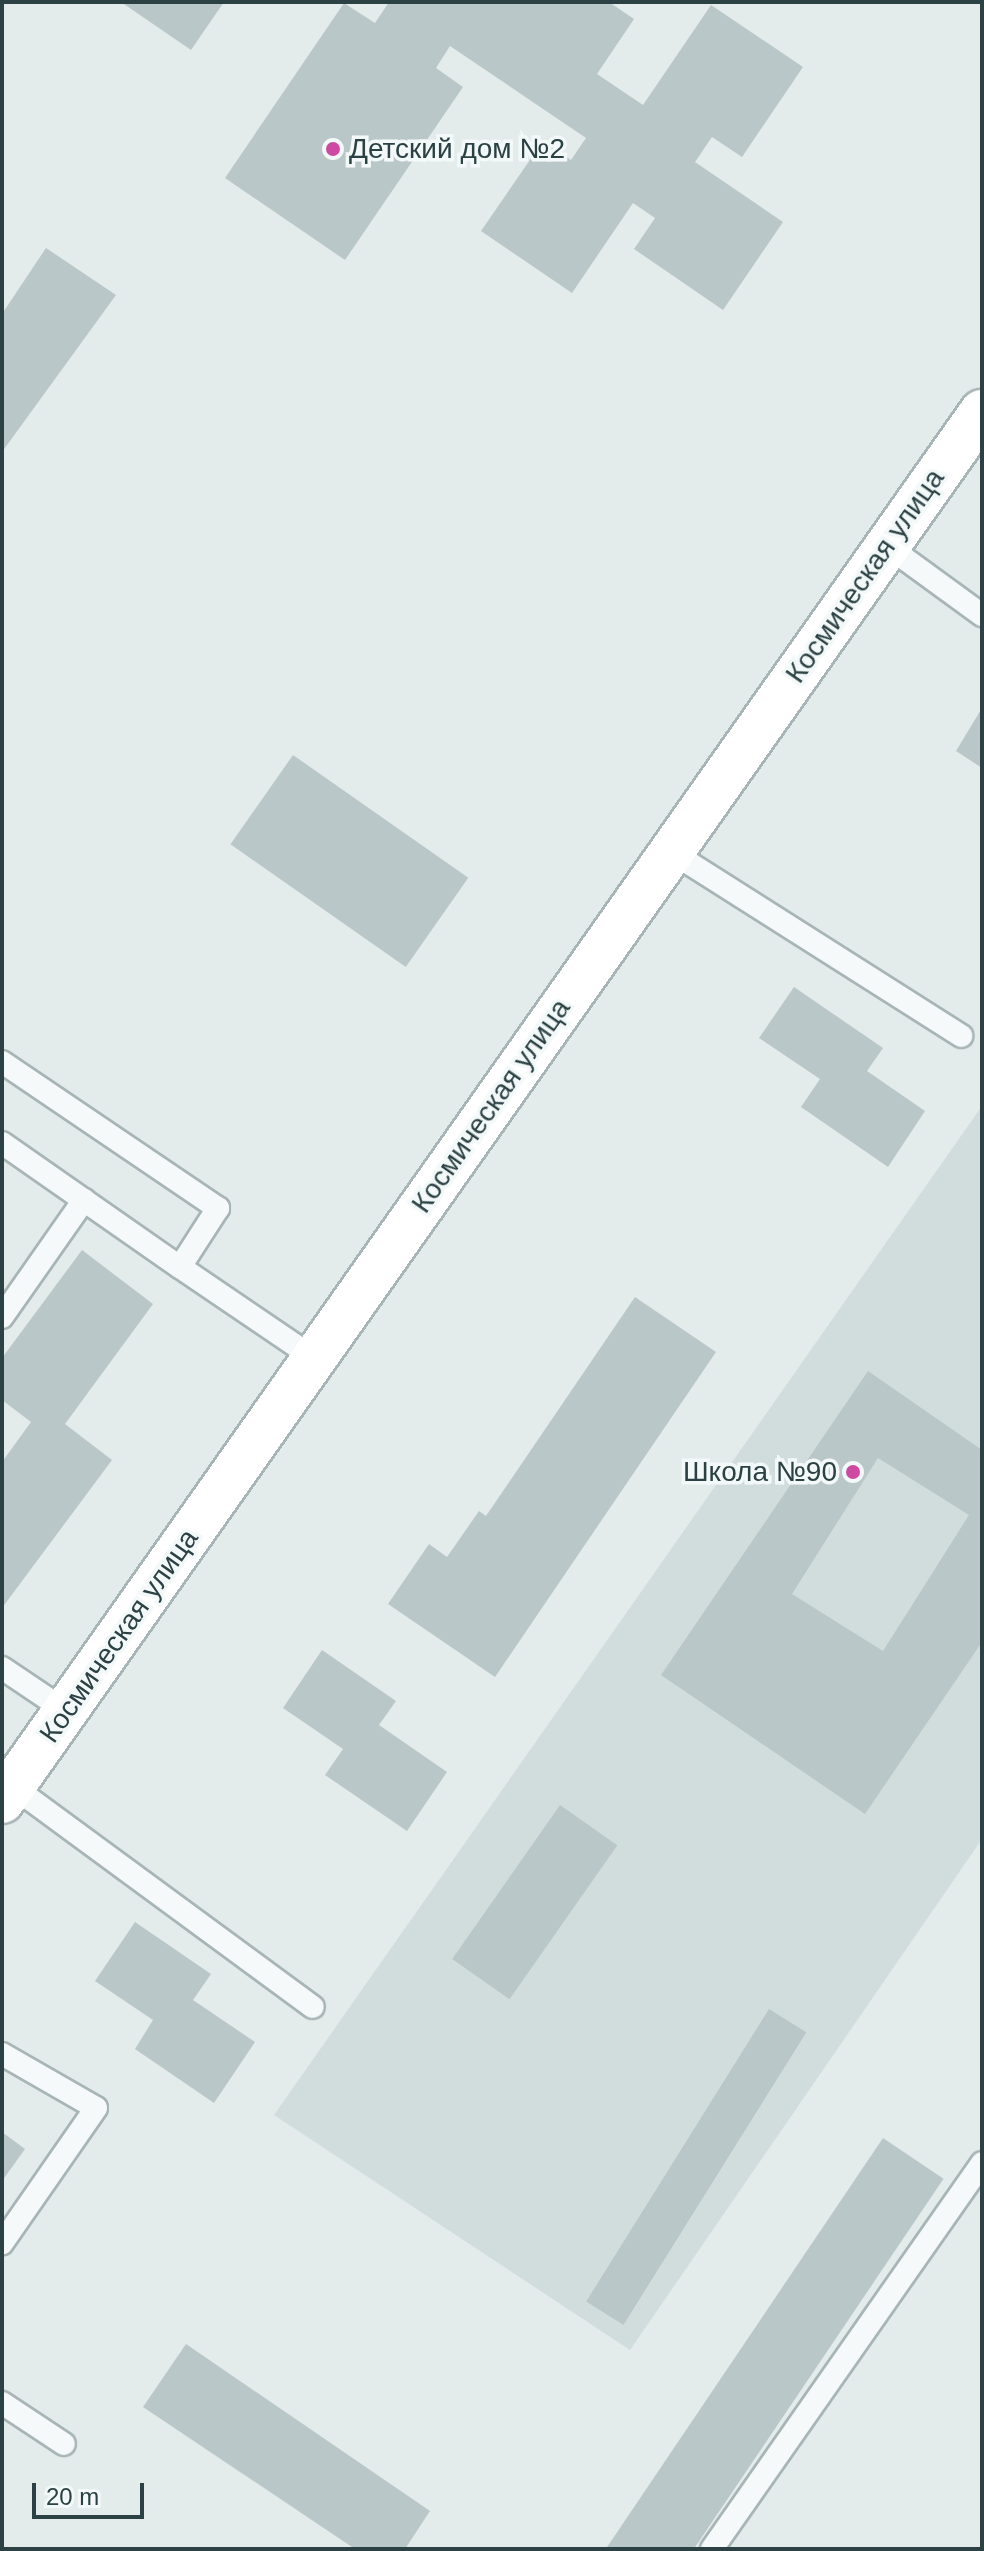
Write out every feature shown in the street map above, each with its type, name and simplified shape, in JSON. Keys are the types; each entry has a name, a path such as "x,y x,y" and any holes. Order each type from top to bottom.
{"main road":[{"name":"Космическая улица","path":"7,1793 982,412"}],"lane":[{"path":"886,545 982,615"},
{"path":"670,851 961,1036"},
{"path":"2,1062 218,1208 180,1267"},
{"path":"2,1143 314,1358"},
{"path":"2,1317 84,1200"},
{"path":"2,1668 66,1711"},
{"path":"7,1793 313,2007"},
{"path":"2,2054 96,2108 2,2243"},
{"path":"712,2549 982,2163"},
{"path":"2,2403 64,2444"}],"shaded area":[{"name":"Школа №90","path":"982,1106 982,1839 630,2350 274,2115"}],"building":[{"path":"121,2 224,2 191,50"},
{"name":"Детский дом №2","path":"389,2 609,2 634,19 597,74 643,105 711,5 803,67 742,157 712,137 695,162 783,222 723,310 634,249 655,218 633,203 572,293 481,231 543,141 571,160 586,138 450,46 436,68 463,87 345,260 225,178 344,3 375,23"},
{"path":"46,248 116,295 2,452 2,314"},
{"path":"982,708 982,768 956,751"},
{"path":"293,755 468,878 406,967 230,844"},
{"path":"794,987 883,1048 867,1071 925,1111 888,1167 801,1107 820,1079 759,1038"},
{"path":"82,1250 153,1304 65,1424 112,1460 2,1608 2,1462 31,1422 2,1400 2,1358"},
{"path":"635,1297 716,1352 495,1677 388,1604 429,1544 447,1557 479,1511 486,1516"},
{"path":"868,1371 982,1450 982,1642 865,1814 661,1675","holes":["878,1458 969,1515 883,1651 792,1594"]},
{"path":"322,1650 396,1701 379,1725 447,1772 407,1831 325,1775 343,1749 283,1708"},
{"path":"560,1805 617,1845 510,1999 452,1959"},
{"path":"135,1922 211,1974 193,2000 255,2042 214,2103 135,2049 153,2020 95,1981"},
{"path":"769,2009 806,2032 623,2325 586,2302"},
{"path":"2,2132 25,2149 2,2181"},
{"path":"883,2138 944,2179 694,2549 606,2549"},
{"path":"186,2344 430,2511 405,2549 355,2549 143,2407"}],"place":[{"name":"Детский дом №2","path":"333,149"},
{"name":"Школа №90","path":"853,1472"}]}
